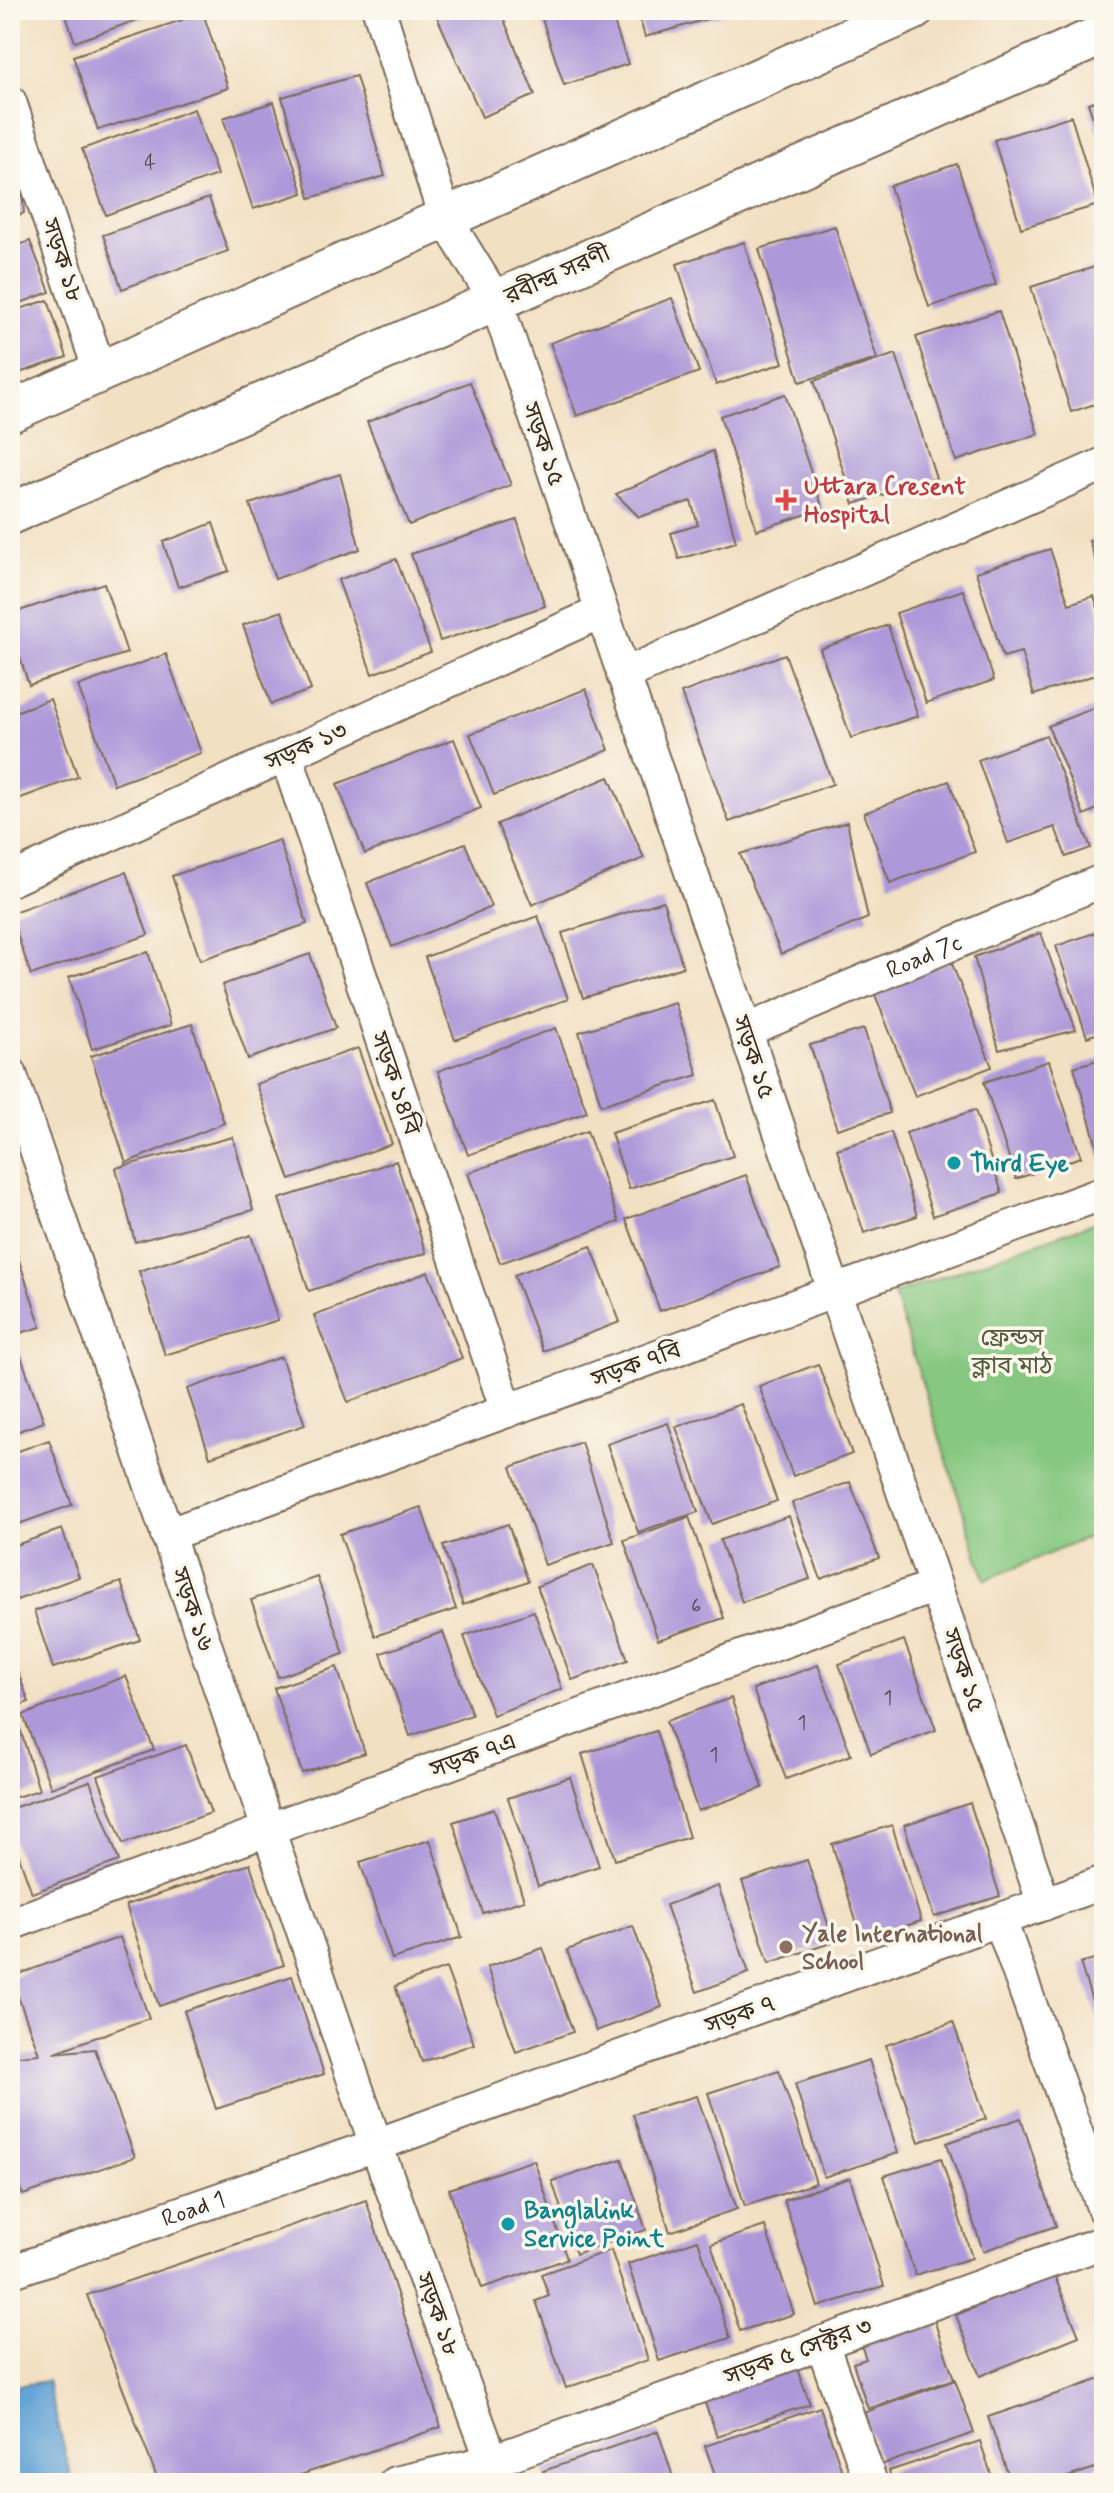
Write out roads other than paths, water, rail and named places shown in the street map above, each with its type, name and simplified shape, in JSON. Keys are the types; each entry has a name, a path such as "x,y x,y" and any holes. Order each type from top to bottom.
{"street":[{"name":"সড়ক ১৫","path":"379,10 445,218 496,301 1044,1904"},
{"path":"10,412 913,10"},
{"name":"রবীন্দ্র সরণী","path":"10,514 1104,34"},
{"name":"সড়ক ১৮","path":"10,102 100,372"},
{"path":"623,675 1104,464"},
{"name":"সড়ক ১৩","path":"10,880 601,612"},
{"name":"সড়ক ১৪বি","path":"286,755 507,1411"},
{"name":"Road 7c","path":"745,1031 1104,880"},
{"name":"সড়ক ১৬","path":"10,1073 376,2145"},
{"name":"সড়ক ৭বি","path":"167,1535 1104,1193"},
{"name":"সড়ক ৭এ","path":"10,1924 935,1586"},
{"name":"সড়ক ৭","path":"376,2145 1104,1882"},
{"path":"1000,1920 1104,2210"},
{"name":"সড়ক ১৮","path":"376,2145 496,2472"},
{"name":"Road 1","path":"10,2272 376,2145"},
{"name":"সড়ক ৫ সেক্টর ৩","path":"395,2483 496,2472 822,2343 1104,2242"},
{"path":"822,2343 871,2483"}],"water":[{"path":"47,2381 73,2483 10,2483 10,2387"}],"place":[{"name":"Uttara Cresent Hospital","path":"786,500"},
{"name":"Third Eye","path":"954,1163"},
{"name":"Yale International School","path":"786,1947"},
{"name":"Banglalink Service Point","path":"508,2224"}],"park label":[{"name":"ফ্রেন্ডস ক্লাব মাঠ","path":"1012,1351"}]}
